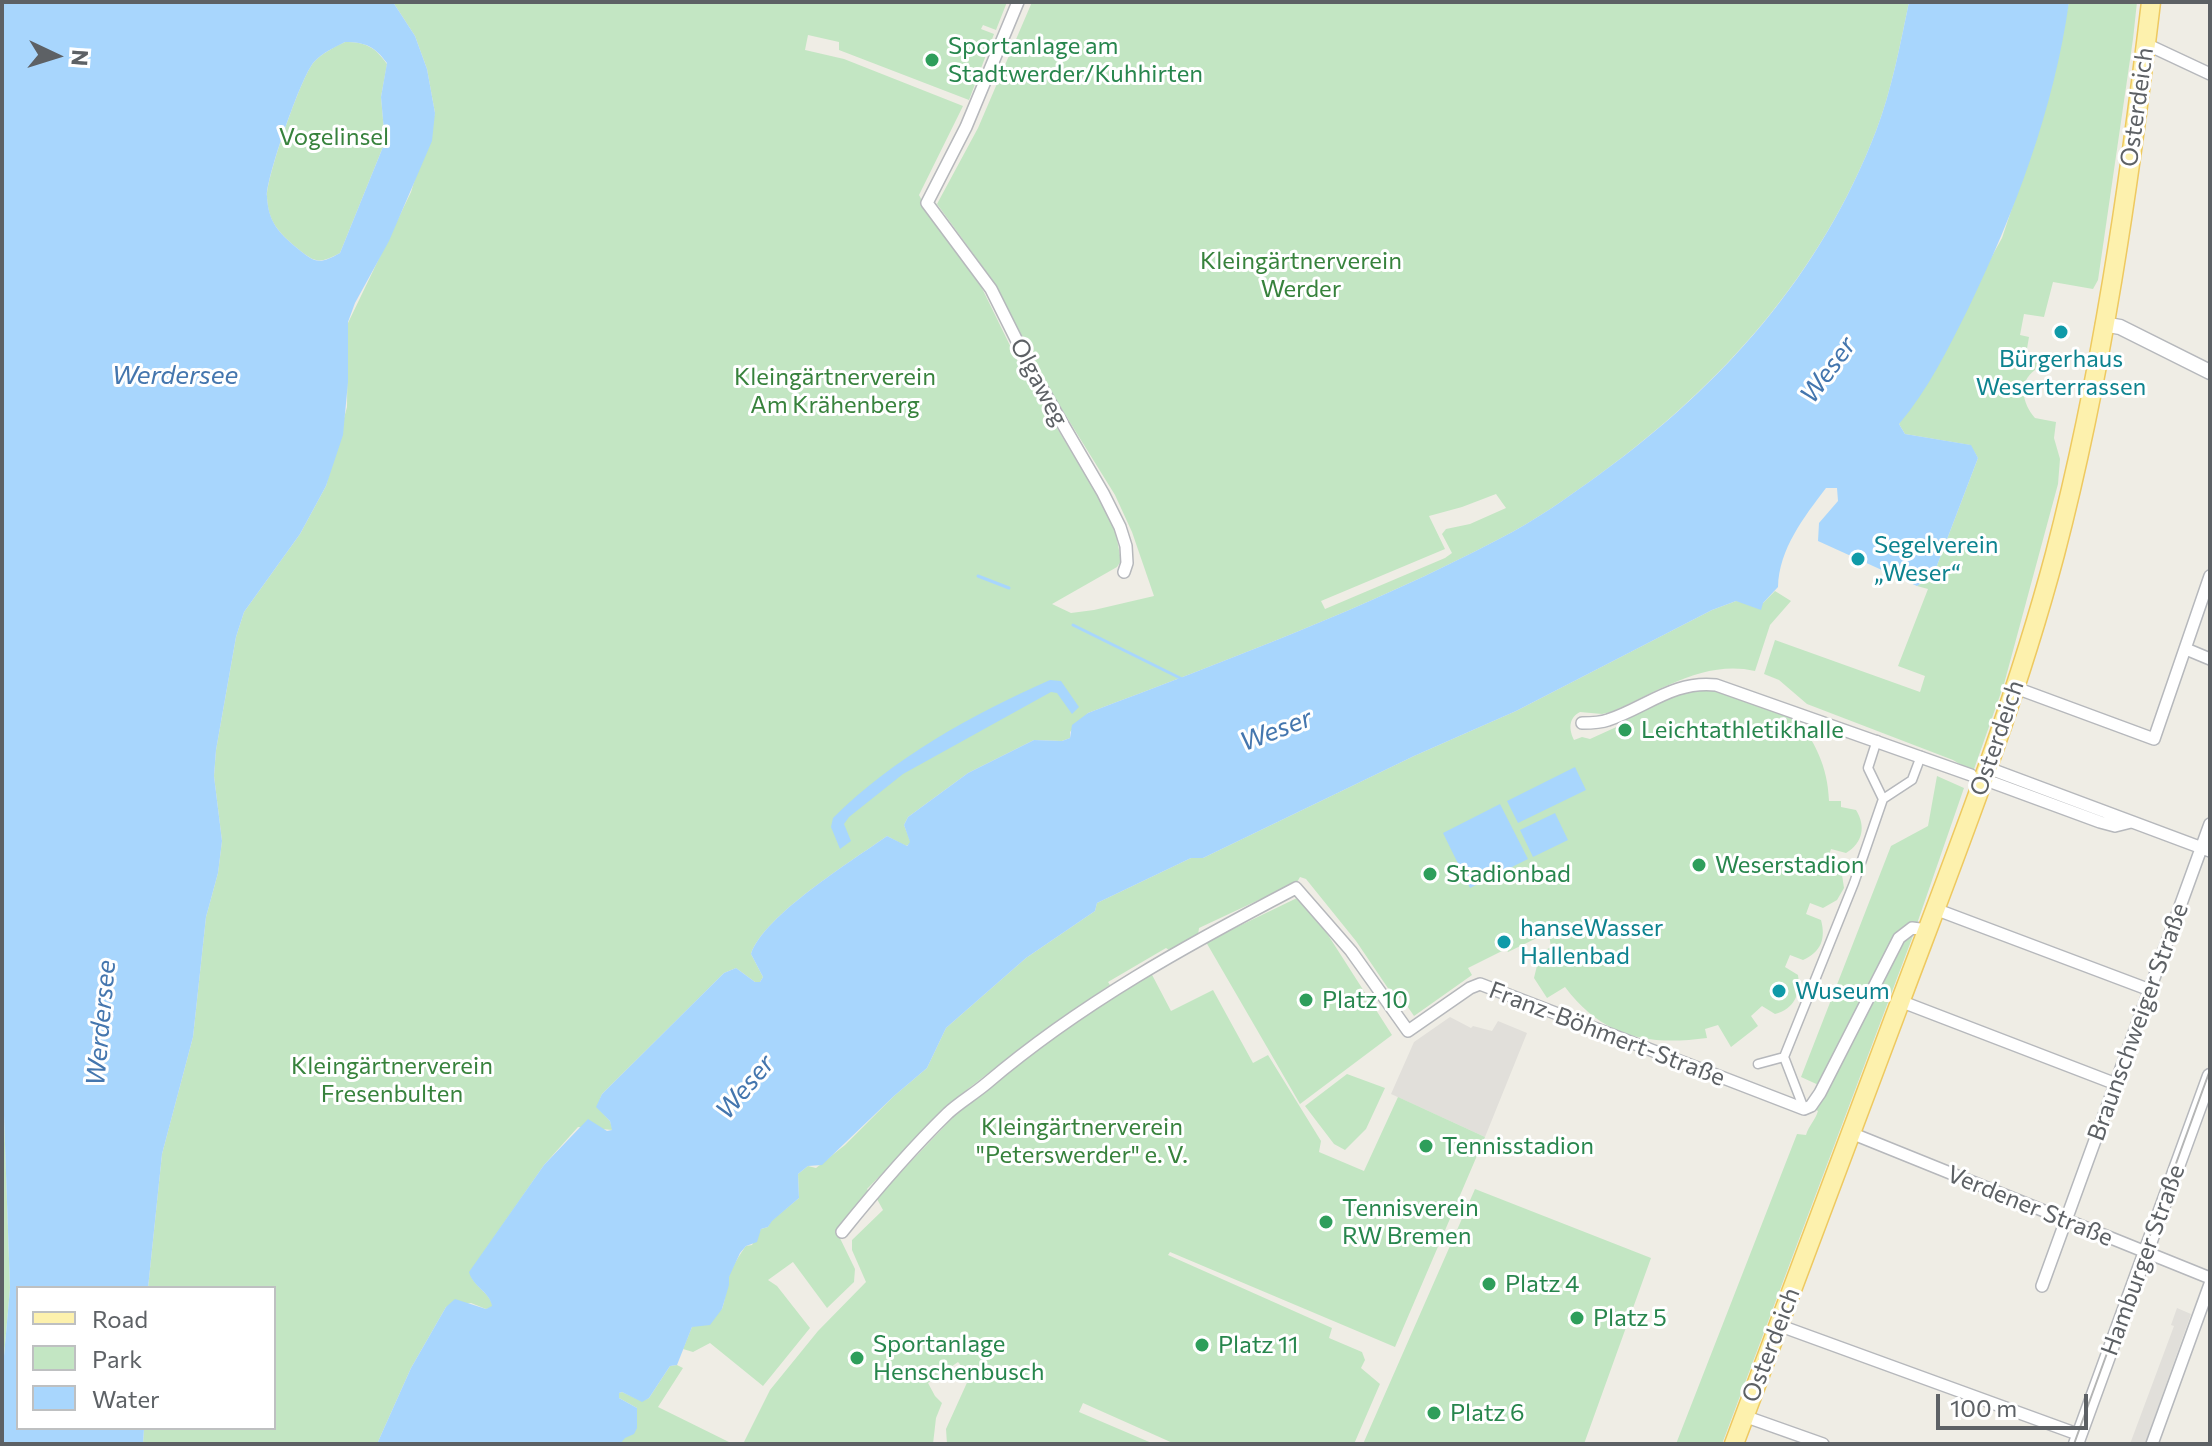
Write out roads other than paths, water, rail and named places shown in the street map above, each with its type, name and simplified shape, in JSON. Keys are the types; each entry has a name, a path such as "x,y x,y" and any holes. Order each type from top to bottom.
{"main road":[{"name":"Osterdeich","path":"1734,1444 2016,688 2055,553 2103,324 2151,2"}],"street":[{"name":"Olgaweg","path":"1018,2 971,117 927,203 991,289 1033,373 1103,493 1126,546 1124,572"},
{"path":"2146,44 2210,74"},
{"path":"2103,324 2120,327 2210,372"},
{"path":"2016,688 2154,739 2210,576"},
{"path":"2186,649 2210,659"},
{"path":"1582,723 1605,722 1679,687 1703,683 1750,695 1921,756 2132,822 2206,849"},
{"path":"1877,740 1868,768 1883,799"},
{"path":"1921,756 1912,780 1883,799 1854,883 1784,1057 1804,1109 1811,1106 1820,1093 1899,938 1912,928 1928,930"},
{"name":"Braunschweiger Straße","path":"2042,1286 2150,990 2206,849 2210,824"},
{"name":"Franz-Böhmert-Straße","path":"842,1232 869,1198 950,1111 1011,1061 1087,1006 1191,942 1296,888 1351,951 1408,1031 1480,984 1804,1109"},
{"path":"1935,909 2150,990"},
{"path":"1900,1001 2116,1084"},
{"name":"Franz-Böhmert-Straße","path":"1758,1064 1784,1057"},
{"name":"Hamburger Straße","path":"2078,1439 2210,1076"},
{"name":"Verdener Straße","path":"1851,1133 2210,1281"},
{"path":"2152,1444 2210,1281"},
{"path":"1778,1325 2078,1439"},
{"path":"1744,1416 1823,1444"}],"water":[{"name":"Werdersee","path":"2,2 393,2 415,36 427,69 435,113 432,141 389,241 348,322 348,382 343,435 326,486 300,534 244,612 236,637 214,776 222,841 218,873 206,917 193,1037 162,1154 148,1286 16,1286 16,1430 144,1430 143,1444 2,1444 2,1379 10,1288 3,1087","holes":["345,42 364,44 387,63 381,97 385,142 340,253 317,261 297,248 276,226 268,205 268,186 285,128 314,62"]},
{"name":"Weser","path":"1909,2 2069,2 2043,121 2002,235 1945,354 1899,424 1905,434 1971,445 1978,458 1933,576 1917,586 1818,541 1819,523 1838,501 1837,488 1826,488 1794,534 1779,573 1778,587 1763,603 1761,610 1736,601 1712,610 1516,711 1414,756 1203,858 1191,858 1097,903 1095,911 1026,958 946,1028 927,1068 822,1165 808,1166 798,1174 799,1198 768,1227 761,1229 757,1242 746,1246 740,1253 729,1277 722,1309 710,1325 692,1327 677,1365 670,1366 649,1398 642,1402 619,1393 619,1398 637,1408 637,1428 620,1444 377,1444 411,1368 446,1307 455,1299 486,1309 492,1306 469,1272 544,1165 588,1119 607,1131 612,1130 610,1121 596,1107 602,1094 724,973 736,968 755,982 760,982 763,977 751,954 759,939 811,890 887,836 907,846 910,842 904,825 908,817 968,773 1034,740 1062,741 1070,738 1072,725 1088,713 1348,610 1512,532 1600,474 1688,403 1764,322 1827,232 1853,183 1882,115"},
{"path":"1050,680 1061,681 1079,707 1072,714 1057,693 1051,692 903,774 849,817 844,824 851,841 840,849 831,827 833,818 856,796 935,739 992,707"},
{"path":"1575,767 1586,790 1518,823 1507,801"},
{"path":"1500,804 1528,859 1470,888 1443,833"},
{"path":"1555,813 1568,840 1533,857 1520,830"}],"waterway":[{"path":"978,576 1009,588"},
{"path":"1073,625 1184,680"}],"tram line":[{"path":"2074,1444 2210,1070"}],"place":[{"name":"Sportanlage am Stadtwerder/Kuhhirten","path":"932,60"},
{"name":"Bürgerhaus Weserterrassen","path":"2061,332"},
{"name":"Segelverein „Weser“","path":"1858,559"},
{"name":"Leichtathletikhalle","path":"1625,730"},
{"name":"Weserstadion","path":"1699,865"},
{"name":"Stadionbad","path":"1430,874"},
{"name":"hanseWasser Hallenbad","path":"1504,942"},
{"name":"Wuseum","path":"1779,991"},
{"name":"Platz 10","path":"1306,1000"},
{"name":"Tennisstadion","path":"1426,1146"},
{"name":"Tennisverein RW Bremen","path":"1326,1222"},
{"name":"Platz 4","path":"1489,1284"},
{"name":"Platz 5","path":"1577,1318"},
{"name":"Platz 11","path":"1202,1345"},
{"name":"Sportanlage Henschenbusch","path":"857,1358"},
{"name":"Platz 6","path":"1434,1413"}],"park label":[{"name":"Vogelinsel","path":"334,137"},
{"name":"Kleingärtnerverein Werder","path":"1301,275"},
{"name":"Kleingärtnerverein Am Krähenberg","path":"835,391"},
{"name":"Kleingärtnerverein Fresenbulten","path":"392,1080"},
{"name":"Kleingärtnerverein \"Peterswerder\" e. V.","path":"1082,1141"}]}
